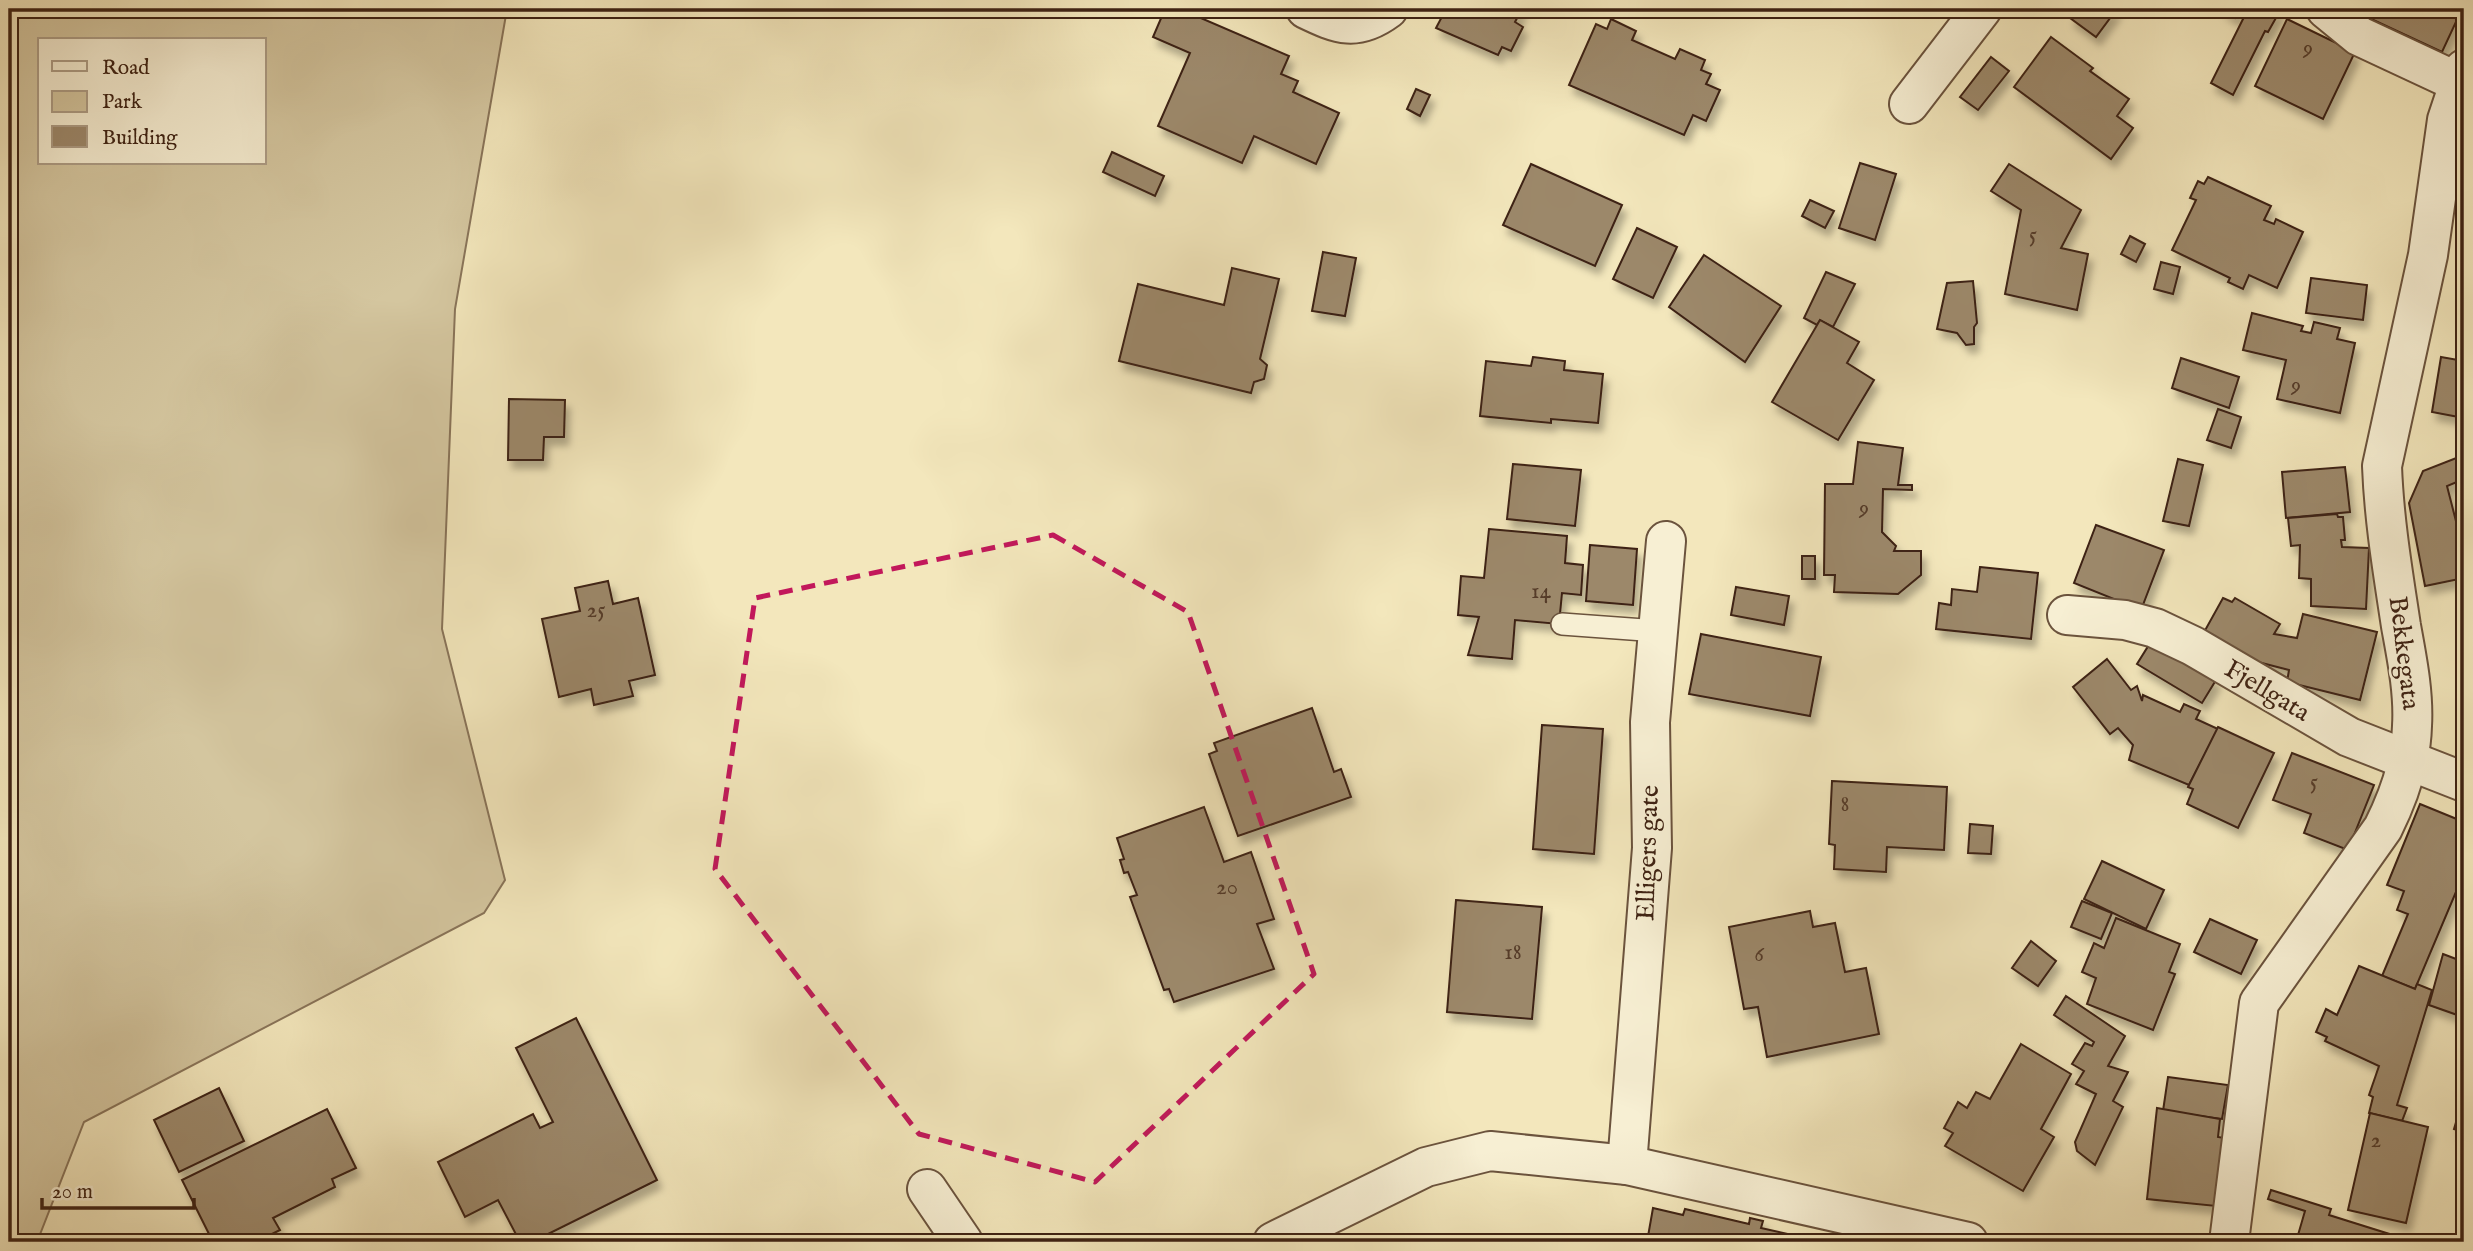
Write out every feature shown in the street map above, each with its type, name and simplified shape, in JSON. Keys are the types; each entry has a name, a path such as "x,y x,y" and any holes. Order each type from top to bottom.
{"street":[{"path":"1306,9 1331,21 1352,25 1380,15"},
{"path":"1909,104 1982,9"},
{"path":"2326,9 2358,36 2462,79"},
{"name":"Bekkegata","path":"2229,1242 2259,1003 2383,828 2398,798 2408,762 2412,691 2383,501 2382,466 2428,254 2447,120 2462,79"},
{"name":"Elligers gate","path":"1626,1165 1652,848 1650,722 1666,541"},
{"name":"Fjellgata","path":"2067,615 2125,620 2155,628 2193,646 2349,737 2464,782"},
{"path":"1273,1242 1426,1167 1490,1151 1626,1165 1968,1242"},
{"path":"927,1189 963,1242"}],"lane":[{"path":"1562,624 1658,631"}],"highlighted area":[{"path":"1053,535 1188,612 1314,974 1095,1182 919,1134 715,869 755,598"}],"green space":[{"path":"9,9 507,9 455,309 442,629 505,880 484,913 84,1122 37,1242 9,1242"}],"building":[{"path":"1165,9 1180,9 1289,56 1281,74 1298,81 1293,92 1339,113 1316,164 1254,136 1242,163 1158,126 1190,53 1153,37"},
{"path":"1446,9 1522,9 1515,22 1523,27 1511,51 1502,47 1498,55 1436,28"},
{"path":"2076,9 2116,10 2096,37 2070,18"},
{"path":"2222,9 2242,9 2235,18"},
{"path":"2248,9 2281,9 2268,32 2265,31 2233,95 2211,83"},
{"path":"2373,9 2462,9 2442,52 2369,18"},
{"path":"1611,19 1636,31 1632,40 1675,59 1680,49 1705,60 1701,70 1711,74 1706,84 1720,90 1706,121 1693,115 1684,135 1569,85 1596,24 1607,29"},
{"path":"2287,19 2355,52 2323,119 2255,86"},
{"path":"2051,37 2093,68 2090,71 2129,99 2117,116 2133,128 2111,159 2014,87"},
{"path":"1991,57 2009,71 1978,110 1960,97"},
{"path":"1416,89 1430,95 1420,116 1407,109"},
{"path":"1112,152 1164,176 1155,196 1103,172"},
{"path":"1860,163 1896,174 1875,240 1839,228"},
{"path":"1531,164 1622,205 1595,266 1503,225"},
{"path":"2009,164 2081,210 2061,248 2088,254 2077,310 2005,294 2021,210 1991,191"},
{"path":"2208,177 2271,206 2264,220 2274,224 2276,219 2303,232 2277,288 2249,275 2243,289 2228,282 2230,278 2172,250 2196,200 2190,198 2198,181 2204,184"},
{"path":"1810,200 1834,211 1825,228 1802,216"},
{"path":"1637,228 1677,247 1653,298 1613,279"},
{"path":"2130,236 2145,244 2136,262 2121,254"},
{"path":"1323,252 1356,258 1345,316 1312,311"},
{"path":"1704,255 1781,306 1745,362 1669,307"},
{"path":"2161,262 2180,267 2173,294 2154,289"},
{"path":"1232,268 1279,279 1260,359 1267,365 1264,379 1254,382 1251,393 1119,361 1138,284 1224,305"},
{"path":"1826,272 1855,284 1833,327 1820,320 1817,325 1804,318"},
{"path":"2311,278 2367,285 2363,320 2306,313"},
{"path":"1973,281 1977,323 1974,327 1974,344 1966,345 1957,333 1937,329 1947,283"},
{"path":"2252,313 2303,326 2301,331 2311,333 2314,322 2340,328 2337,339 2355,343 2340,413 2277,399 2286,360 2243,350"},
{"path":"1820,320 1859,342 1847,363 1874,380 1838,440 1772,402"},
{"path":"1533,357 1565,361 1564,370 1603,374 1598,423 1551,419 1551,423 1480,416 1486,361 1531,366"},
{"path":"2441,357 2464,361 2464,418 2432,412"},
{"path":"2181,358 2239,377 2229,408 2172,388"},
{"path":"509,399 565,400 564,437 544,437 543,460 508,460"},
{"path":"2218,409 2241,417 2231,448 2207,440"},
{"path":"1858,442 1903,448 1898,485 1912,485 1912,490 1883,489 1882,532 1896,546 1894,551 1921,551 1921,575 1898,594 1834,592 1835,575 1824,575 1825,484 1853,484"},
{"path":"2464,455 2464,479 2447,486 2458,529 2464,528 2464,548 2461,549 2464,578 2425,586 2409,503 2423,471"},
{"path":"2178,459 2203,465 2189,526 2163,521"},
{"path":"1513,464 1581,470 1575,526 1507,519"},
{"path":"2345,467 2350,512 2286,518 2282,472"},
{"path":"2337,514 2338,517 2343,517 2345,540 2341,540 2342,547 2369,548 2366,609 2311,606 2311,579 2299,578 2300,545 2291,546 2288,518"},
{"path":"2096,525 2164,550 2141,610 2074,583"},
{"path":"1489,529 1567,536 1565,563 1583,565 1581,595 1562,593 1559,624 1515,620 1512,659 1468,655 1479,617 1458,615 1461,576 1484,578"},
{"path":"1590,545 1637,549 1633,605 1586,601"},
{"path":"1802,556 1815,556 1815,579 1802,579"},
{"path":"1980,567 2038,573 2031,639 1936,629 1939,603 1951,605 1952,589 1977,592"},
{"path":"608,581 613,604 638,598 655,675 629,681 633,696 594,705 591,689 559,697 542,619 580,611 575,588"},
{"path":"1736,587 1789,596 1784,625 1731,615"},
{"path":"2223,598 2232,602 2235,598 2280,624 2274,634 2297,638 2303,614 2377,632 2360,700 2287,682 2289,670 2258,662 2203,634"},
{"path":"1701,634 1821,657 1810,716 1689,694"},
{"path":"2152,640 2216,680 2202,703 2137,664"},
{"path":"2107,659 2131,690 2137,686 2142,701 2143,695 2180,712 2184,704 2200,711 2196,719 2218,729 2189,785 2129,760 2133,745 2118,728 2110,734 2073,687"},
{"path":"1312,708 1334,772 1341,769 1351,797 1238,836 1209,754 1217,751 1214,743"},
{"path":"1542,725 1603,729 1594,854 1533,849"},
{"path":"2218,727 2274,753 2238,828 2187,804 2193,789 2188,787"},
{"path":"2292,753 2374,785 2348,850 2304,833 2311,814 2273,800"},
{"path":"1832,781 1947,787 1944,850 1887,847 1886,872 1834,869 1835,845 1829,844"},
{"path":"2420,804 2464,822 2464,873 2415,989 2382,976 2408,914 2397,910 2404,891 2387,885"},
{"path":"1204,807 1224,862 1251,852 1274,919 1257,924 1274,969 1174,1002 1169,989 1164,990 1130,897 1137,895 1128,872 1124,873 1120,860 1124,859 1117,838"},
{"path":"1970,824 1993,826 1991,854 1968,853"},
{"path":"2102,861 2164,890 2146,929 2084,899"},
{"path":"1456,900 1542,907 1532,1019 1447,1012"},
{"path":"2082,901 2112,913 2101,939 2071,927"},
{"path":"1810,911 1813,927 1835,923 1845,972 1866,968 1879,1034 1767,1057 1758,1007 1744,1009 1729,927"},
{"path":"2116,918 2180,944 2169,972 2175,974 2153,1030 2087,1004 2096,978 2082,972 2094,943 2104,948"},
{"path":"2210,919 2257,940 2241,974 2194,952"},
{"path":"2464,922 2464,943 2457,940"},
{"path":"2031,941 2056,961 2038,986 2012,968"},
{"path":"2443,954 2464,962 2463,1017 2429,1005"},
{"path":"2359,966 2415,989 2417,984 2432,990 2397,1105 2407,1108 2402,1121 2369,1113 2373,1097 2369,1095 2379,1066 2325,1041 2327,1037 2316,1032 2326,1009 2337,1015"},
{"path":"2066,996 2125,1036 2108,1066 2128,1072 2113,1101 2123,1107 2095,1165 2077,1151 2075,1142 2096,1094 2076,1084 2084,1071 2072,1064 2085,1043 2092,1046 2094,1042 2054,1015"},
{"path":"576,1018 657,1180 532,1242 520,1242 498,1200 465,1217 438,1162 533,1114 540,1128 553,1122 516,1048"},
{"path":"2021,1044 2071,1074 2041,1129 2054,1137 2023,1191 1945,1146 1953,1133 1944,1128 1958,1102 1967,1108 1976,1092 1990,1099"},
{"path":"2168,1077 2228,1085 2222,1119 2163,1111"},
{"path":"219,1088 244,1141 179,1172 154,1120"},
{"path":"2464,1095 2464,1132 2454,1129"},
{"path":"2157,1108 2220,1119 2218,1137 2224,1138 2216,1206 2147,1199"},
{"path":"327,1109 356,1168 332,1179 335,1187 273,1218 280,1230 256,1242 213,1242 182,1180"},
{"path":"2370,1113 2428,1127 2406,1223 2348,1210"},
{"path":"2271,1190 2331,1209 2329,1215 2399,1237 2397,1242 2321,1242 2298,1235 2305,1211 2268,1199"},
{"path":"1653,1208 1683,1215 1685,1209 1749,1224 1750,1218 1763,1221 1761,1228 1823,1242 1647,1242"}]}
